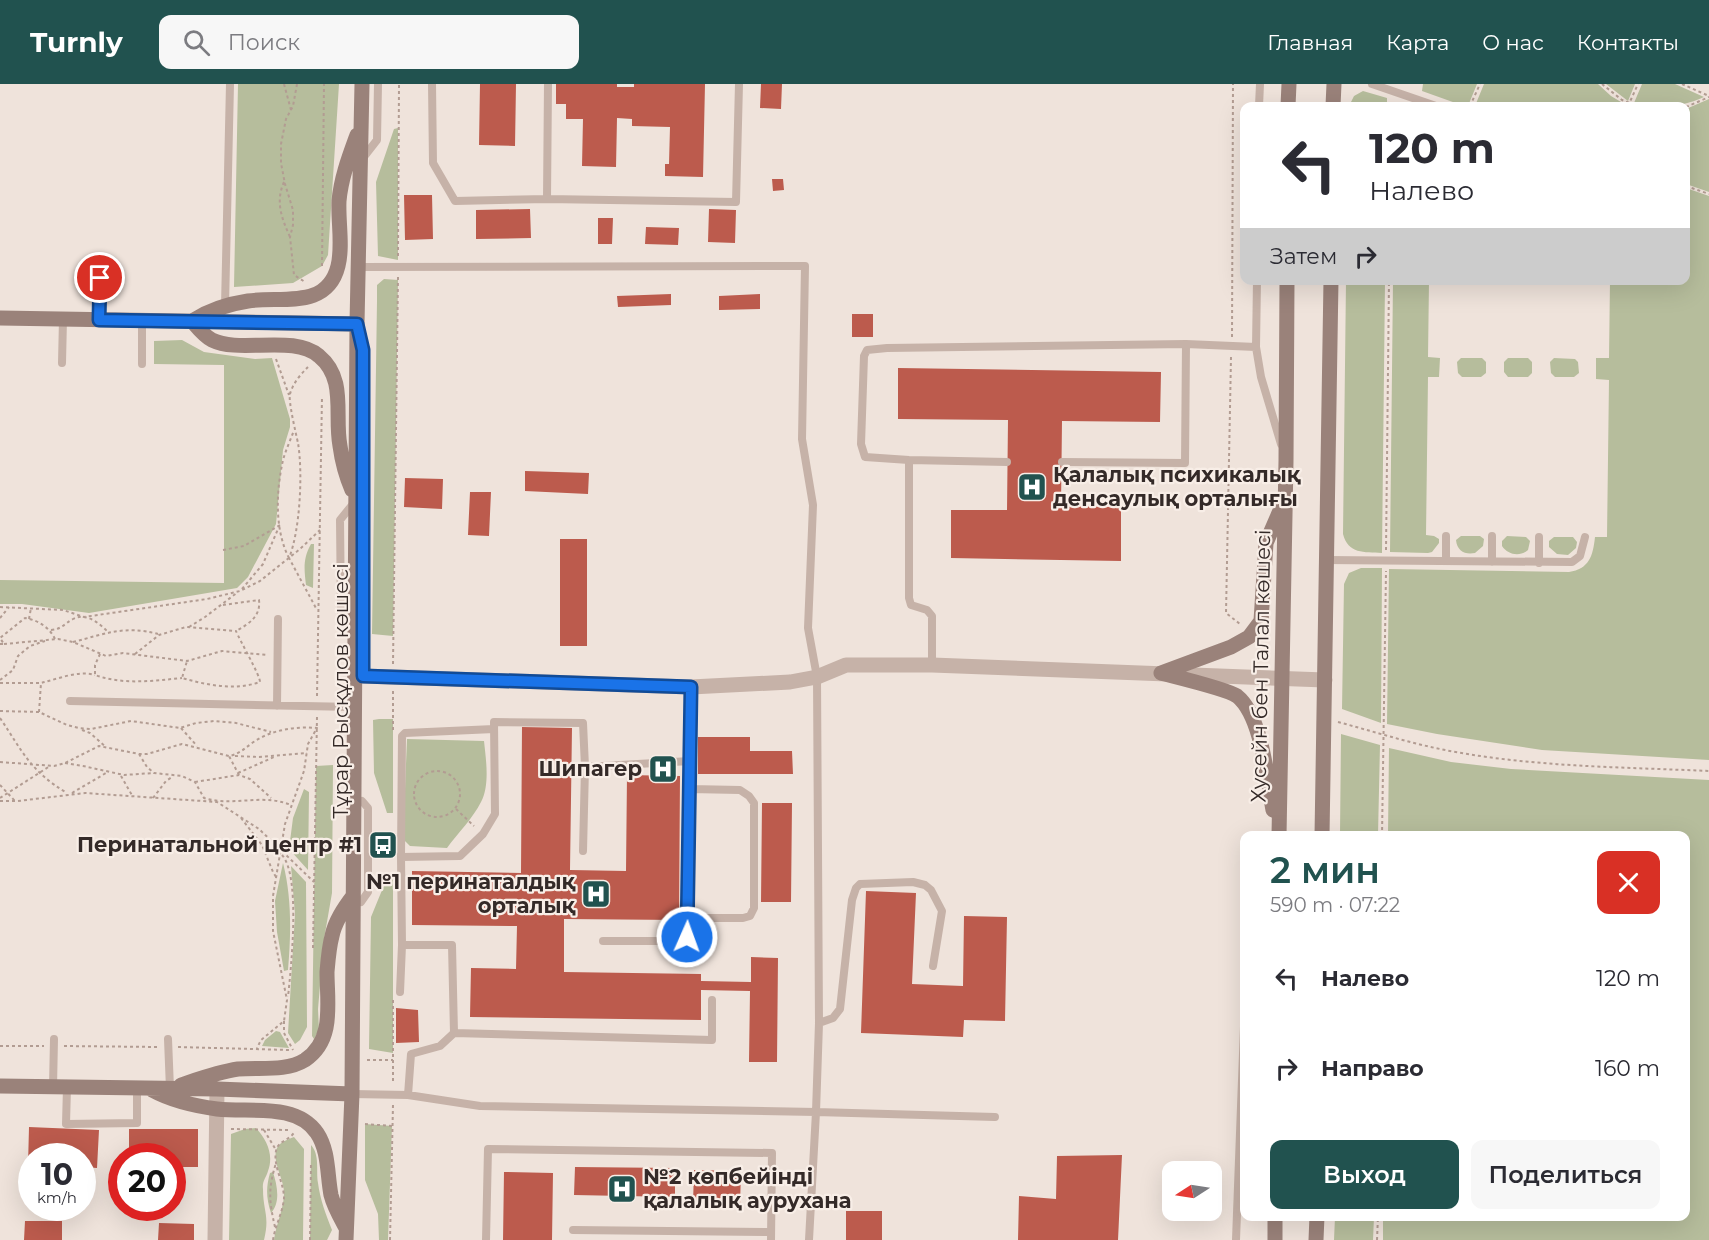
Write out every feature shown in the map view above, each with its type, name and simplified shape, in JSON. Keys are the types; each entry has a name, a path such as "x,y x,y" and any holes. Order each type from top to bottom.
{"street":[{"name":"Тұрар Рысқұлов көшесі","path":"357,899 354,707 357,324 362,84"},
{"path":"1288,102 1289,84"},
{"path":"1334,84 1334,102"},
{"path":"192,321 206,312 249,301 304,299 321,292 330,283 339,261 339,203 342,176 361,123"},
{"name":"Хусейн бен Талал көшесі","path":"1278,831 1286,461 1287,285"},
{"path":"1322,831 1331,285"},
{"path":"0,318 357,324"},
{"path":"192,321 202,333 213,340 248,345 294,346 314,352 324,361 334,376 338,388 339,445 346,475 356,500"},
{"name":"Тұрар Рысқұлов көшесі","path":"346,1234 362,801 363,350 357,324"},
{"path":"1161,673 1231,648 1249,638 1261,621 1266,543 1285,499"},
{"path":"363,676 691,687 790,682 817,677 846,665 932,665 1324,680"},
{"path":"1161,673 1236,696 1254,717 1277,831"},
{"path":"170,1089 237,1069 280,1068 306,1060 320,1045 327,1031 329,1008 327,971 333,933 341,912 357,899"},
{"path":"0,1086 217,1089 352,1094"},
{"path":"143,1089 169,1100 218,1109 284,1113 299,1117 310,1125 321,1141 326,1156 334,1206 346,1234"},
{"path":"215,1240 217,1089"},
{"path":"1275,1221 1275,1240"},
{"path":"1316,1240 1317,1221"}],"lane":[{"path":"225,306 230,84"},
{"path":"360,161 377,140 378,84"},
{"path":"432,84 433,163 455,201 546,199 736,202 739,84"},
{"path":"546,199 548,84"},
{"path":"1259,102 1260,84"},
{"path":"1371,84 1425,102"},
{"path":"99,320 101,266"},
{"path":"358,267 805,266 802,439 813,505 808,628 817,677 819,1023 809,1240"},
{"path":"1257,285 1256,347 1261,377 1286,461"},
{"path":"62,363 63,319"},
{"path":"142,320 142,364"},
{"path":"1062,462 1185,463 1186,344"},
{"path":"1007,462 870,459 865,457 862,451 864,356 867,350 1186,344 1256,347"},
{"path":"909,460 909,598 911,605 927,610 932,616 932,665"},
{"path":"1446,536 1446,561"},
{"path":"1492,536 1492,562"},
{"path":"1539,537 1539,563"},
{"path":"1326,560 1563,563 1576,560 1584,549 1585,537"},
{"path":"277,706 278,619"},
{"path":"603,940 681,941 687,937 691,687"},
{"path":"70,701 354,707"},
{"path":"401,857 460,856 483,834 495,814 494,723 583,723 585,767 583,851"},
{"path":"400,992 402,736 405,733 494,729"},
{"path":"585,767 690,761"},
{"path":"688,918 743,918 750,916 754,908 753,803 749,796 740,790 690,789"},
{"path":"819,1023 833,1018 840,1009 852,900 860,884 913,882 925,885 931,890 942,911 933,966"},
{"path":"402,945 452,945 454,1033"},
{"path":"408,1095 411,1054 440,1046 454,1033 712,1040 712,1000"},
{"path":"54,1042 66,1124 136,1124 143,1089"},
{"path":"168,1043 170,1089"},
{"path":"352,1094 408,1095 480,1107 994,1117"},
{"path":"1236,1240 1240,1133"},
{"path":"486,1240 488,1149 772,1153 771,1236 573,1230"},
{"path":"336,1240 346,1234"}],"path":[{"path":"284,84 291,110"},
{"path":"297,84 291,110 286,119 280,163 293,210 290,237 294,275 313,285"},
{"path":"322,272 324,84"},
{"path":"1233,84 1232,345 1226,613 1252,633"},
{"path":"1472,102 1480,84"},
{"path":"1602,84 1624,102"},
{"path":"1630,102 1638,84"},
{"path":"1682,84 1709,96"},
{"path":"1690,105 1709,96"},
{"path":"284,181 279,201 282,220 290,237"},
{"path":"1690,187 1709,194"},
{"path":"1386,552 1389,285"},
{"path":"275,356 290,395 298,446 297,528 289,558"},
{"path":"290,395 299,378 311,363"},
{"path":"294,427 282,465 279,486 280,526 289,558 318,613"},
{"path":"223,550 244,546 280,526"},
{"path":"135,654 159,635 193,626 240,591 263,564 280,526"},
{"path":"50,640 2,644 0,638 25,618 51,630 60,630 73,618 207,599 240,591 260,582 320,530"},
{"path":"1382,831 1386,568"},
{"path":"186,627 236,631 253,620 260,609 259,600 221,606"},
{"path":"0,606 63,610 93,620 108,632"},
{"path":"0,618 9,607"},
{"path":"28,619 31,608"},
{"path":"51,630 55,639"},
{"path":"73,642 108,632 140,630 159,635"},
{"path":"0,681 41,683 88,673 112,680 137,682 182,678 198,683 237,687 260,682 258,672 246,654 236,631"},
{"path":"0,681 13,670 18,657 30,646 55,639 73,642 106,656 123,653 187,661 222,651 278,656"},
{"path":"95,675 95,664 100,654"},
{"path":"182,678 187,661"},
{"path":"39,712 41,683"},
{"path":"0,711 39,712 67,725 91,729 131,721 180,728 200,722 222,722 277,732"},
{"path":"0,718 38,773 68,794"},
{"path":"1324,719 1440,749 1494,758 1709,771"},
{"path":"229,756 236,755 255,741 277,732 297,727 317,728 308,744 304,771 285,824 273,896 273,931 287,1000"},
{"path":"79,728 90,733 106,747"},
{"path":"180,728 199,748"},
{"path":"65,764 99,746 139,754 147,754 182,744 229,756 277,756 307,753"},
{"path":"139,754 154,773"},
{"path":"229,756 238,774 250,779 273,799"},
{"path":"0,763 51,766 65,764 120,775 154,773 175,775 195,782 238,774 277,756"},
{"path":"0,800 51,766"},
{"path":"436,770 448,773 458,783 460,796 455,808 444,816 431,817 419,810 413,798 414,785 423,774 436,770"},
{"path":"68,794 106,773"},
{"path":"120,775 133,797"},
{"path":"153,798 166,781 175,775"},
{"path":"195,782 204,798 217,802 259,829 281,853 315,882"},
{"path":"0,785 15,801"},
{"path":"0,800 15,801 85,793 217,802 273,799 291,805"},
{"path":"455,808 483,834"},
{"path":"239,815 262,845 276,877"},
{"path":"281,853 288,864 293,915 290,974 284,1021 284,1033 292,1050"},
{"path":"282,976 286,978 290,974"},
{"path":"257,1048 261,1040 284,1021"},
{"path":"0,1046 54,1042 168,1043 298,1049"},
{"path":"367,1060 393,1060"},
{"path":"364,1124 392,1126"},
{"path":"216,1129 295,1130 292,1137 280,1143 276,1150 276,1161 284,1197 273,1240"},
{"path":"264,1130 276,1150"},
{"path":"310,1240 311,1152"},
{"path":"275,1227 269,1202 269,1188 276,1161"},
{"path":"1377,1240 1378,1221"}],"green space":[{"path":"238,84 339,84 328,255 322,266 293,283 234,287"},
{"path":"1423,84 1477,84 1470,102 1453,102 1422,91"},
{"path":"1484,84 1598,84 1621,102 1477,102"},
{"path":"1606,84 1635,84 1628,101"},
{"path":"1642,84 1675,84 1704,97 1690,102 1634,102"},
{"path":"1363,91 1387,98 1387,102 1351,102 1354,96"},
{"path":"1709,99 1709,192 1690,185 1690,107"},
{"path":"398,128 398,260 378,256 376,182 394,129"},
{"path":"1690,189 1709,196 1709,760 1542,750 1387,724 1389,569 1569,572 1581,568 1589,560 1595,537 1607,537 1609,380 1596,379 1596,358 1609,358 1610,285 1690,285"},
{"path":"384,279 398,280 393,636 372,634 377,285"},
{"path":"1346,285 1385,285 1382,553 1353,549 1345,541 1343,534"},
{"path":"1393,285 1429,285 1428,357 1440,358 1439,377 1428,377 1426,535 1439,539 1439,543 1432,552 1428,553 1390,552"},
{"path":"182,340 204,352 255,359 272,358 290,419 283,450 276,524 248,577 237,588 89,613 22,604 0,604 0,580 224,583 224,365 154,364 154,341"},
{"path":"1461,358 1482,358 1486,362 1486,373 1481,377 1462,377 1458,373 1457,362"},
{"path":"1508,358 1528,358 1532,362 1532,373 1528,377 1508,377 1504,372 1504,362"},
{"path":"1554,358 1575,359 1578,362 1579,373 1574,377 1555,377 1551,373 1550,362"},
{"path":"1461,536 1480,536 1484,539 1483,546 1475,553 1465,553 1460,549 1456,540"},
{"path":"1507,536 1526,537 1530,541 1528,550 1518,554 1507,551 1502,546 1502,541"},
{"path":"1554,537 1573,537 1577,542 1576,548 1568,555 1557,554 1549,547 1549,541"},
{"path":"311,544 314,544 313,588 306,585 305,574 305,559"},
{"path":"1361,568 1382,568 1381,723 1342,709 1344,584 1349,573"},
{"path":"393,719 393,813 387,813 374,773 373,720"},
{"path":"1341,734 1380,745 1378,831 1340,831"},
{"path":"407,739 484,741 487,772 484,795 474,814 447,848 410,846 403,839"},
{"path":"1389,748 1451,762 1511,769 1709,780 1709,1240 1383,1240 1383,1221 1690,1221 1690,831 1388,831"},
{"path":"333,765 332,893 324,939 318,1009 319,1030 314,1039 312,1036 316,766"},
{"path":"304,789 309,792 308,870 289,849 293,818"},
{"path":"283,863 290,916 288,970 284,971 277,932 275,901"},
{"path":"291,866 306,882 307,1027 295,1044 288,1033 295,914"},
{"path":"393,877 393,1053 369,1049 371,917 387,878"},
{"path":"276,1031 280,1032 289,1048 262,1046 265,1040"},
{"path":"365,1124 392,1126 388,1240 379,1240 378,1214 365,1180"},
{"path":"256,1128 270,1154 270,1165 263,1186 266,1232 264,1240 229,1240 231,1134"},
{"path":"294,1137 304,1149 303,1240 274,1240 284,1193 275,1156 281,1143"},
{"path":"311,1145 317,1158 320,1195 332,1230 327,1240 310,1240"},
{"path":"273,1172 277,1199 271,1213 267,1188 270,1173"},
{"path":"1335,1221 1374,1221 1373,1240 1334,1240"}],"building":[{"path":"480,84 516,84 515,146 479,145"},
{"path":"556,84 617,84 617,87 634,87 634,84 705,84 703,177 665,176 665,164 669,164 670,127 632,126 632,119 617,118 616,167 582,166 583,119 566,119 566,104 556,104"},
{"path":"761,84 782,84 781,109 760,108"},
{"path":"772,179 783,179 784,190 773,191"},
{"path":"404,195 432,195 433,239 405,240"},
{"path":"530,209 531,238 476,239 476,210"},
{"path":"709,209 736,210 735,243 708,242"},
{"path":"598,218 613,218 612,244 598,244"},
{"path":"646,227 679,228 678,245 645,244"},
{"path":"671,294 671,305 618,307 617,296"},
{"path":"760,294 760,309 719,310 719,296"},
{"path":"852,314 873,314 873,337 852,337"},
{"path":"898,368 1161,372 1160,422 1062,421 1061,506 1121,507 1121,561 951,558 951,510 1007,510 1008,420 898,419"},
{"path":"525,471 589,473 588,494 525,491"},
{"path":"405,478 443,479 442,509 404,507"},
{"path":"470,492 491,492 489,536 468,535"},
{"path":"560,539 587,539 587,646 560,646"},
{"path":"522,727 572,728 570,870 626,871 627,775 680,776 679,920 564,919 564,972 701,974 701,981 751,982 751,957 778,958 777,1062 749,1062 750,991 701,990 701,1020 470,1017 471,968 516,969 517,926 412,925 412,871 521,873"},
{"path":"698,737 750,737 750,751 792,751 793,774 698,774"},
{"path":"762,803 792,803 791,902 761,902"},
{"path":"866,891 916,893 912,984 963,986 964,916 1007,917 1005,1021 964,1020 963,1037 861,1033"},
{"path":"396,1008 418,1010 419,1042 396,1043"},
{"path":"29,1127 99,1130 97,1168 96,1143 29,1143"},
{"path":"129,1129 198,1129 198,1167 186,1167 186,1143 129,1143"},
{"path":"1122,1155 1118,1240 1018,1240 1019,1196 1056,1199 1057,1156"},
{"path":"575,1167 675,1168 675,1197 574,1195"},
{"path":"694,1170 741,1171 740,1206 693,1204"},
{"path":"504,1172 553,1173 552,1240 503,1240"},
{"path":"846,1211 882,1211 882,1240 846,1240"},
{"path":"25,1221 62,1221 62,1240 24,1240"},
{"path":"159,1223 194,1224 194,1240 158,1240"}],"place":[{"name":"Қалалық психикалық денсаулық орталығы","path":"1032,487"},
{"name":"Шипагер","path":"663,769"},
{"name":"Перинатальной центр #1","path":"383,845"},
{"name":"№1 перинаталдық орталық","path":"596,894"},
{"name":"№2 көпбейінді қалалық аурухана","path":"622,1189"}],"route":[{"path":"100,278 99,320 357,324 363,350 363,676 393,675 691,687 687,937"}]}
